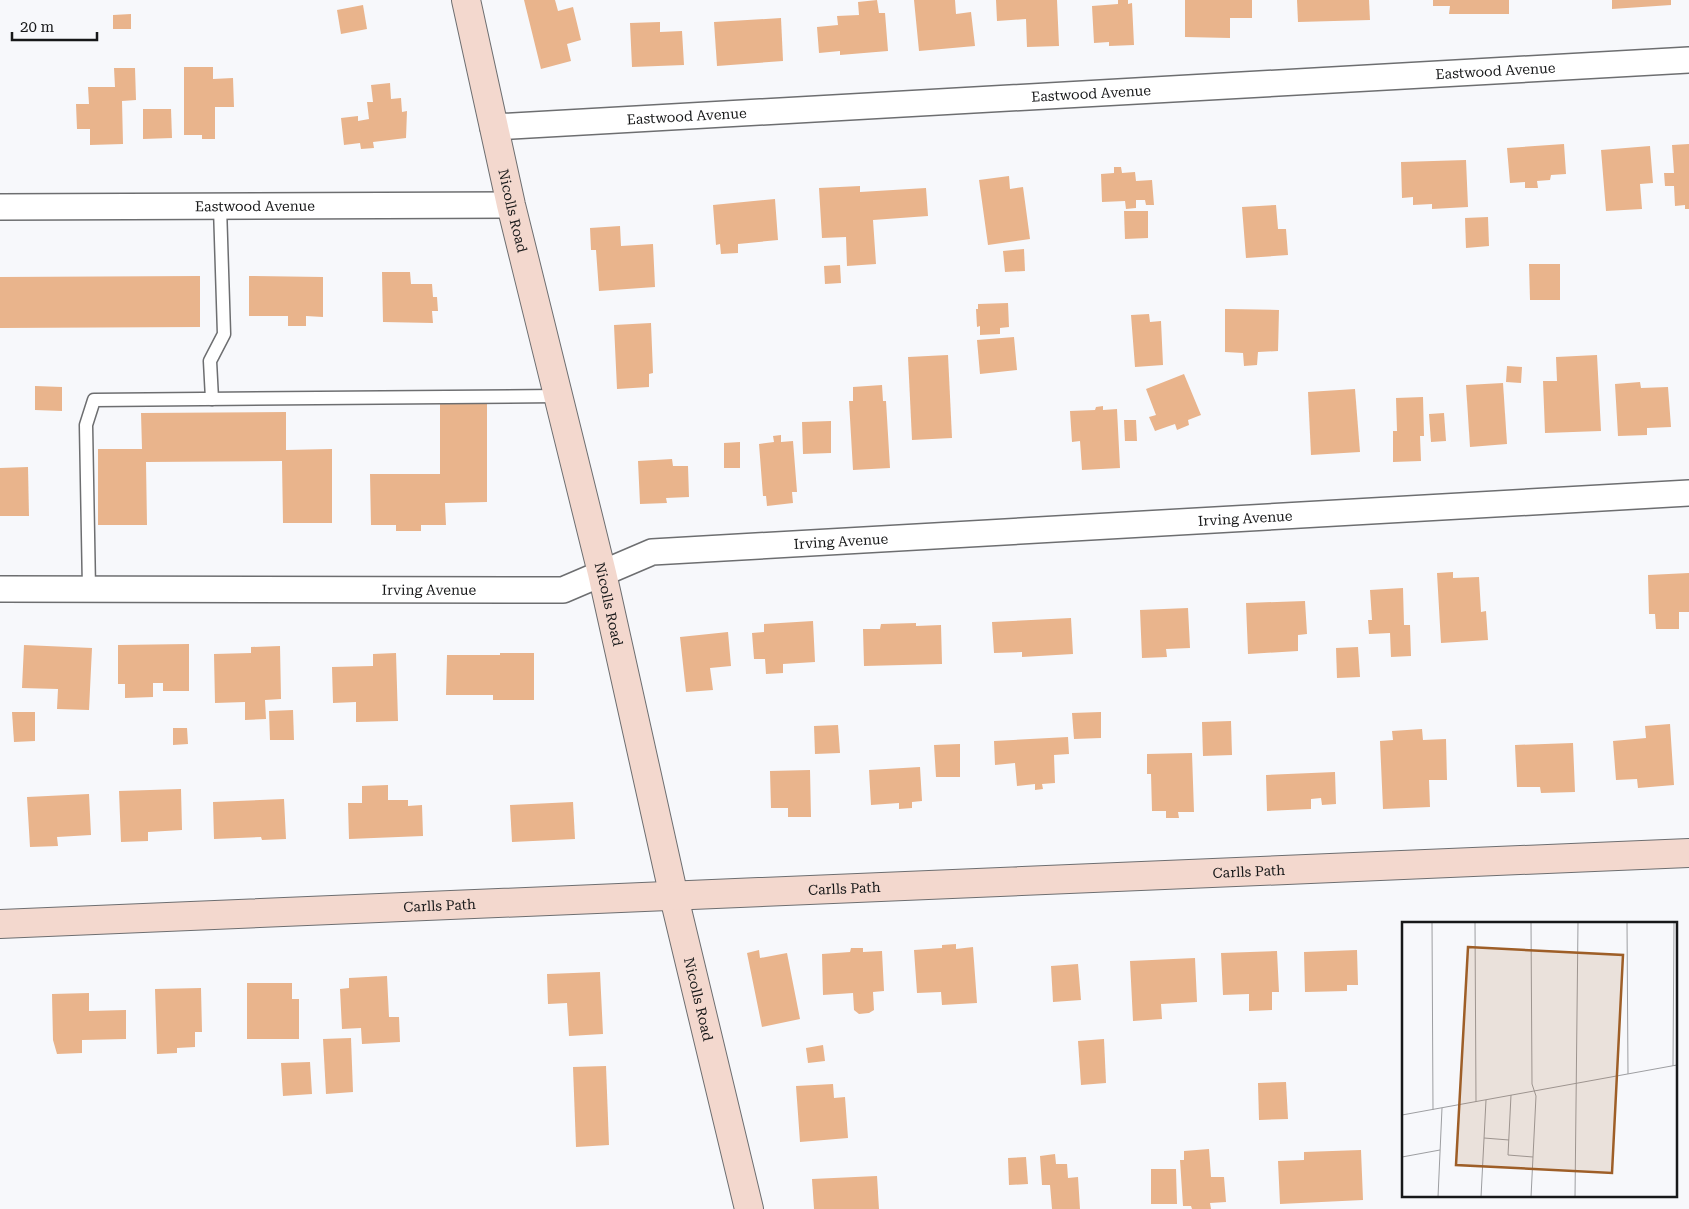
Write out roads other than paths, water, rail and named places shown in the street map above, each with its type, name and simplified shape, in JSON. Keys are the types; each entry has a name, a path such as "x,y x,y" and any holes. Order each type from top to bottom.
{"street":[{"name":"Nicolls Road","path":"466,0 511,205 602,573 674,897 749,1209"},
{"name":"Eastwood Avenue","path":"493,127 1689,60"},
{"name":"Eastwood Avenue","path":"0,207 511,205"},
{"name":"Irving Avenue","path":"0,589 563,590 652,552 1689,493"},
{"name":"Carlls Path","path":"0,924 1689,853"}],"lane":[{"path":"212,399 210,361 224,334 220,206"},
{"path":"88,589 86,425 94,400 558,396"}]}
